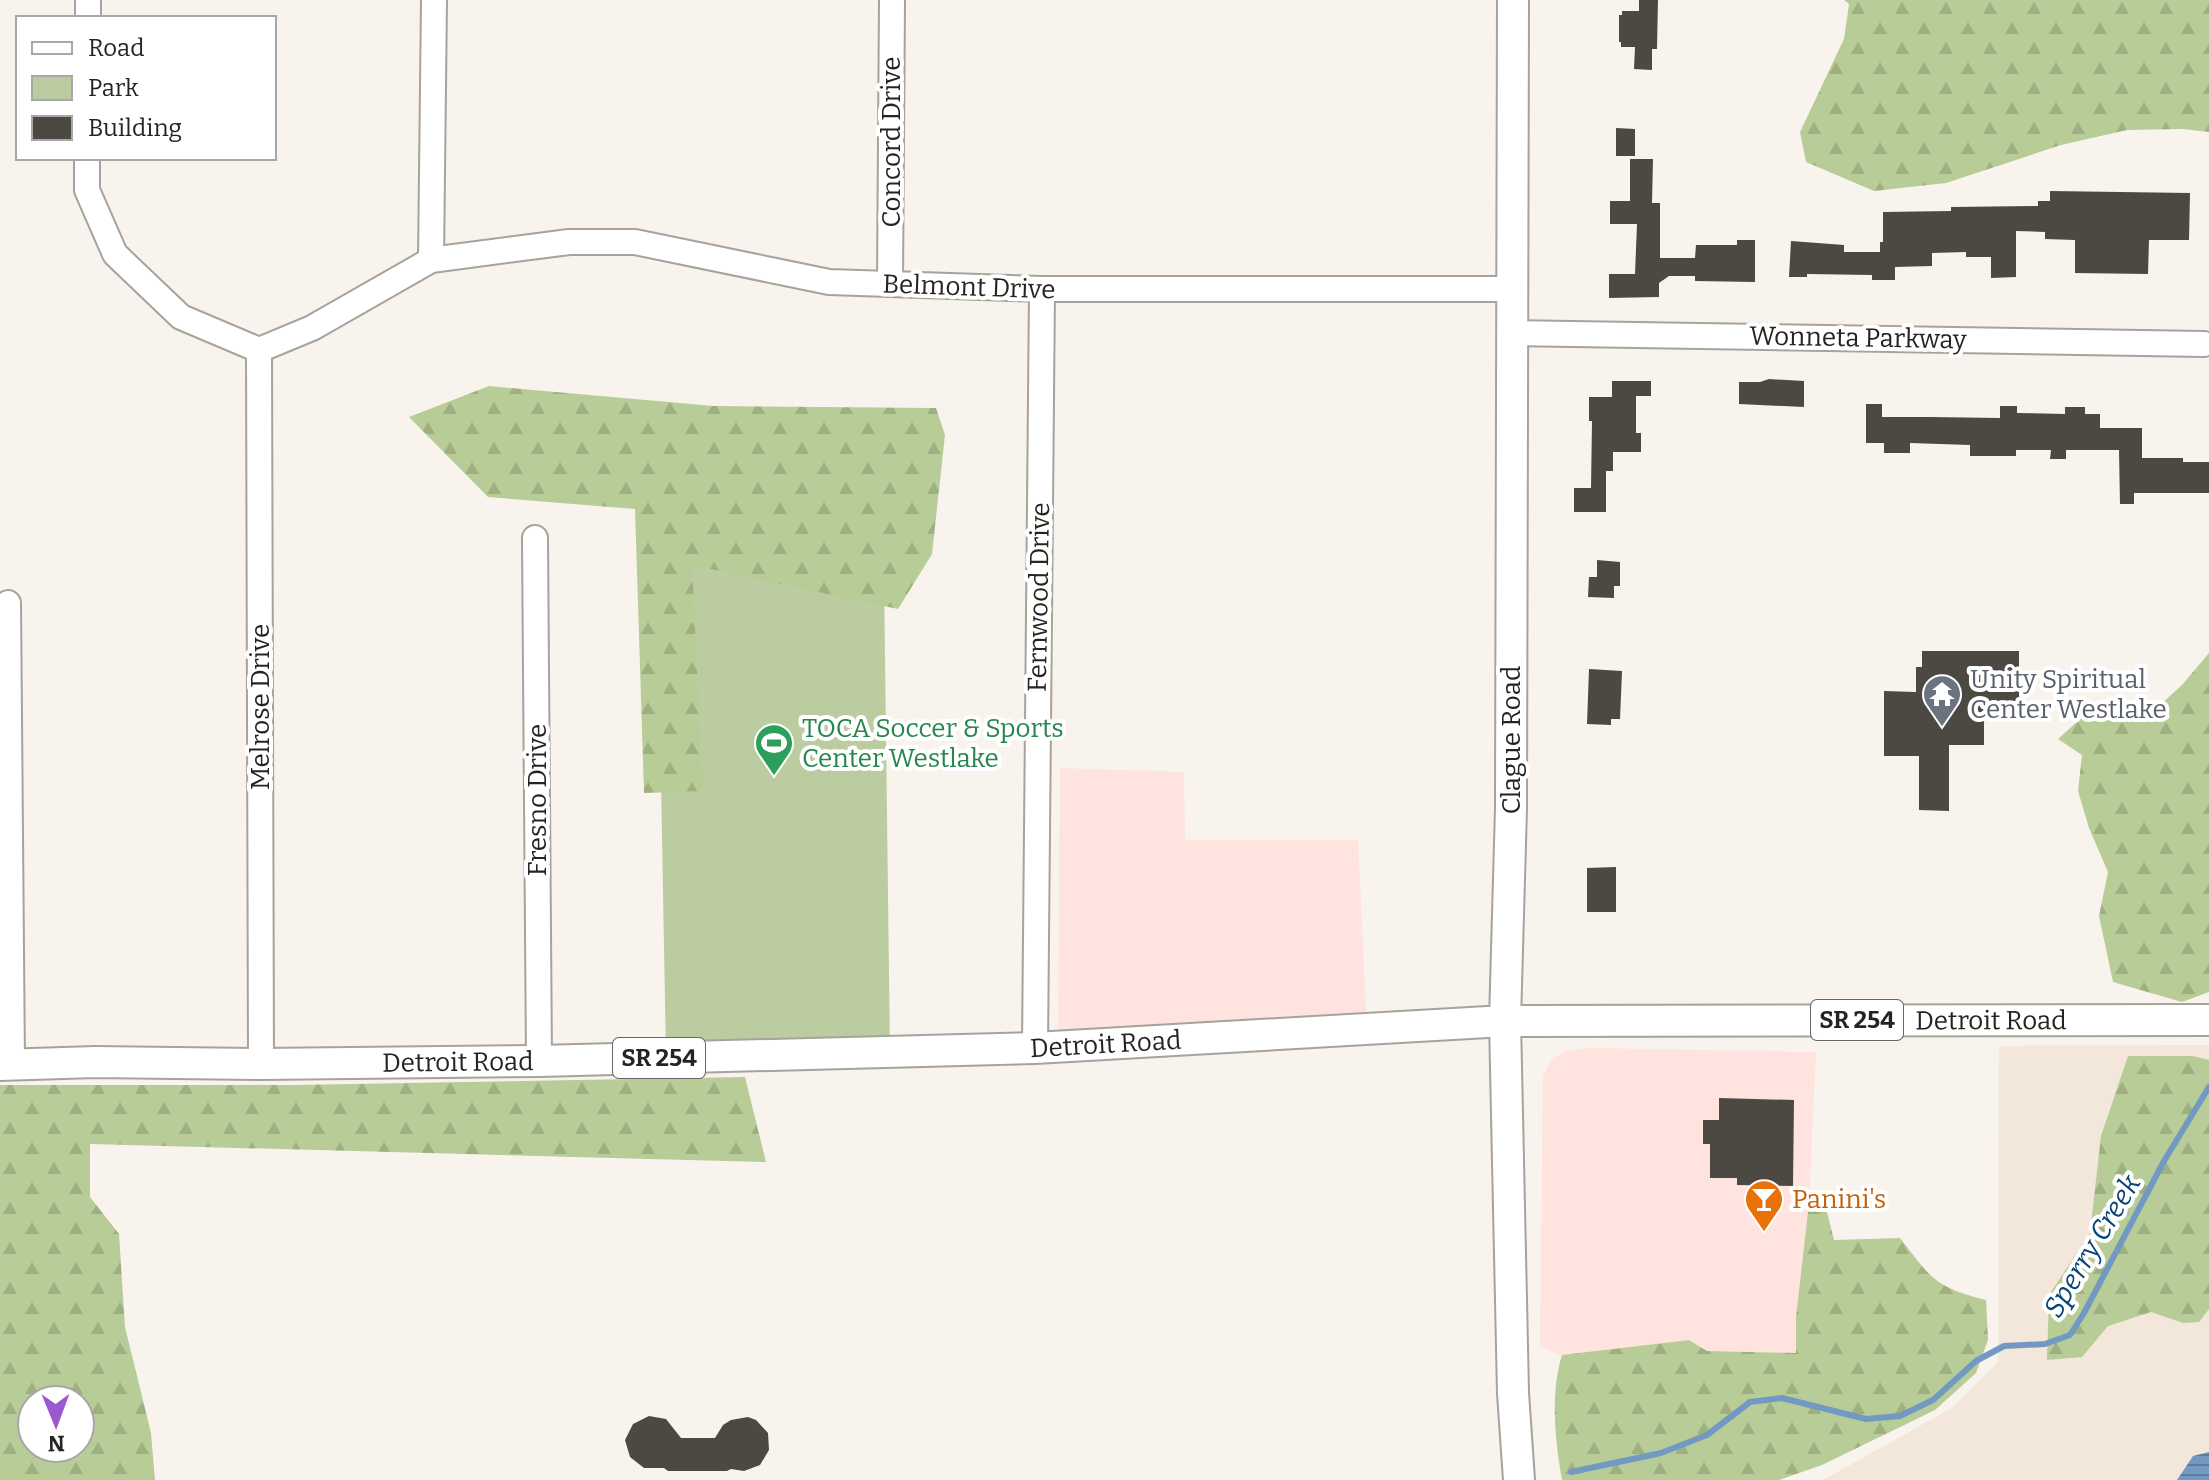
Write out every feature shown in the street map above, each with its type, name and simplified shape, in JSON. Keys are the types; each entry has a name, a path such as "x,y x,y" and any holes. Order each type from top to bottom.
{"main road":[{"name":"Clague Road","path":"1513,0 1511,792 1505,1021 1513,1393 1519,1480"},
{"name":"Detroit Road","path":"6,1066 95,1062 539,1061 1035,1048 1505,1021 2209,1020"}],"street":[{"path":"87,160 87,190 115,254 181,317 259,350 312,328 431,260 434,0"},
{"name":"Concord Drive","path":"890,284 892,0"},
{"name":"Belmont Drive","path":"431,260 569,242 635,242 829,282 1042,289 1512,289"},
{"name":"Fernwood Drive","path":"1035,1048 1042,289"},
{"name":"Wonneta Parkway","path":"1512,333 2204,344"},
{"name":"Melrose Drive","path":"259,350 261,1064"},
{"name":"Fresno Drive","path":"535,538 539,1061"},
{"path":"6,1066 8,603"}],"shaded area":[{"path":"1060,768 1184,772 1185,840 1358,840 1367,1029 1058,1047"},
{"path":"2209,1045 2209,1480 1823,1480 1952,1408 1998,1362 1999,1046"},
{"path":"1591,1048 1816,1052 1809,1203 1796,1317 1796,1353 1707,1351 1689,1340 1562,1355 1540,1347 1543,1077 1550,1062 1564,1051"}],"green space":[{"path":"1844,0 2209,0 2209,132 2127,130 2061,145 1946,183 1874,191 1806,162 1800,132 1844,39 1849,4"},
{"path":"489,386 713,406 936,408 945,435 932,554 898,609 692,565 703,791 644,793 635,509 488,497 409,417"},
{"name":"TOCA Soccer & Sports Center Westlake","path":"883,497 890,1052 666,1058 656,501"},
{"path":"2209,653 2209,992 2182,1002 2113,982 2099,916 2108,872 2089,828 2078,791 2082,755 2058,739 2088,712 2149,715 2182,685"},
{"path":"2128,1056 2192,1056 2209,1060 2209,1309 2199,1322 2183,1323 2151,1312 2108,1326 2082,1357 2047,1360 2049,1295 2090,1233 2101,1136"},
{"path":"745,1077 766,1162 90,1144 90,1197 119,1234 125,1327 151,1433 155,1480 0,1480 0,1085 293,1085"},
{"path":"1809,1203 1826,1208 1834,1240 1900,1238 1935,1279 1955,1290 1986,1300 1988,1340 1976,1373 1935,1410 1822,1465 1779,1480 1562,1480 1555,1417 1556,1385 1562,1355 1689,1340 1707,1351 1796,1353 1796,1317"}],"water":[{"path":"2209,1452 2209,1480 2177,1480 2193,1456"}],"building":[{"path":"1639,0 1658,0 1657,49 1652,49 1652,70 1634,69 1635,47 1621,47 1619,42 1619,15 1622,11 1639,11"},
{"path":"1616,128 1635,129 1635,156 1616,156"},
{"path":"1630,159 1653,159 1652,203 1660,203 1660,258 1695,258 1696,245 1737,245 1737,240 1755,240 1755,282 1695,281 1695,276 1669,276 1659,283 1659,297 1609,298 1609,274 1635,274 1637,224 1610,224 1610,201 1630,201"},
{"path":"2050,191 2190,193 2189,240 2149,240 2148,274 2075,273 2075,240 2045,239 2045,232 2016,231 2016,277 1991,278 1991,257 1966,257 1966,252 1932,253 1932,266 1895,267 1895,280 1872,280 1872,275 1807,274 1807,277 1789,277 1791,241 1844,245 1844,252 1880,252 1883,212 2038,206 2038,201 2050,201"},
{"path":"1769,379 1804,381 1804,407 1739,404 1739,382"},
{"path":"1612,381 1651,381 1651,396 1636,396 1636,433 1641,433 1641,452 1613,452 1613,471 1606,471 1606,512 1574,512 1574,488 1591,488 1592,421 1589,421 1589,397 1612,397"},
{"path":"1866,404 1882,404 1882,417 2000,418 2000,406 2017,406 2017,413 2065,414 2065,407 2085,407 2085,414 2100,414 2100,428 2142,428 2142,458 2183,458 2183,462 2209,462 2209,493 2134,493 2134,504 2120,504 2119,450 2066,450 2066,459 2050,459 2051,450 2016,450 2016,456 1970,456 1970,445 1910,443 1910,453 1884,453 1884,443 1866,443"},
{"path":"1597,560 1620,562 1620,586 1614,586 1614,598 1588,597 1589,577 1597,577"},
{"path":"1922,651 2019,651 2019,707 1984,707 1984,745 1949,745 1949,811 1919,810 1919,756 1884,756 1884,691 1916,692 1916,667 1922,667"},
{"path":"1589,669 1622,671 1620,719 1611,719 1611,725 1587,724"},
{"path":"1616,867 1616,912 1587,912 1587,868"},
{"path":"1719,1098 1794,1100 1793,1186 1737,1185 1737,1178 1710,1178 1710,1144 1703,1144 1703,1120 1719,1120"},
{"path":"649,1416 666,1419 681,1438 715,1438 723,1425 748,1417 756,1420 768,1433 769,1450 760,1465 744,1471 644,1468 630,1457 625,1440 633,1424"}],"waterway":[{"name":"Sperry Creek","path":"1571,1472 1661,1453 1707,1435 1750,1402 1782,1398 1866,1419 1900,1416 1933,1400 1976,1361 2004,1346 2045,1344 2070,1335 2164,1161 2209,1087"}],"place":[{"name":"Unity Spiritual Center Westlake","path":"1942,728"},
{"name":"TOCA Soccer & Sports Center Westlake","path":"774,777"},
{"name":"Panini's","path":"1764,1233"}]}
